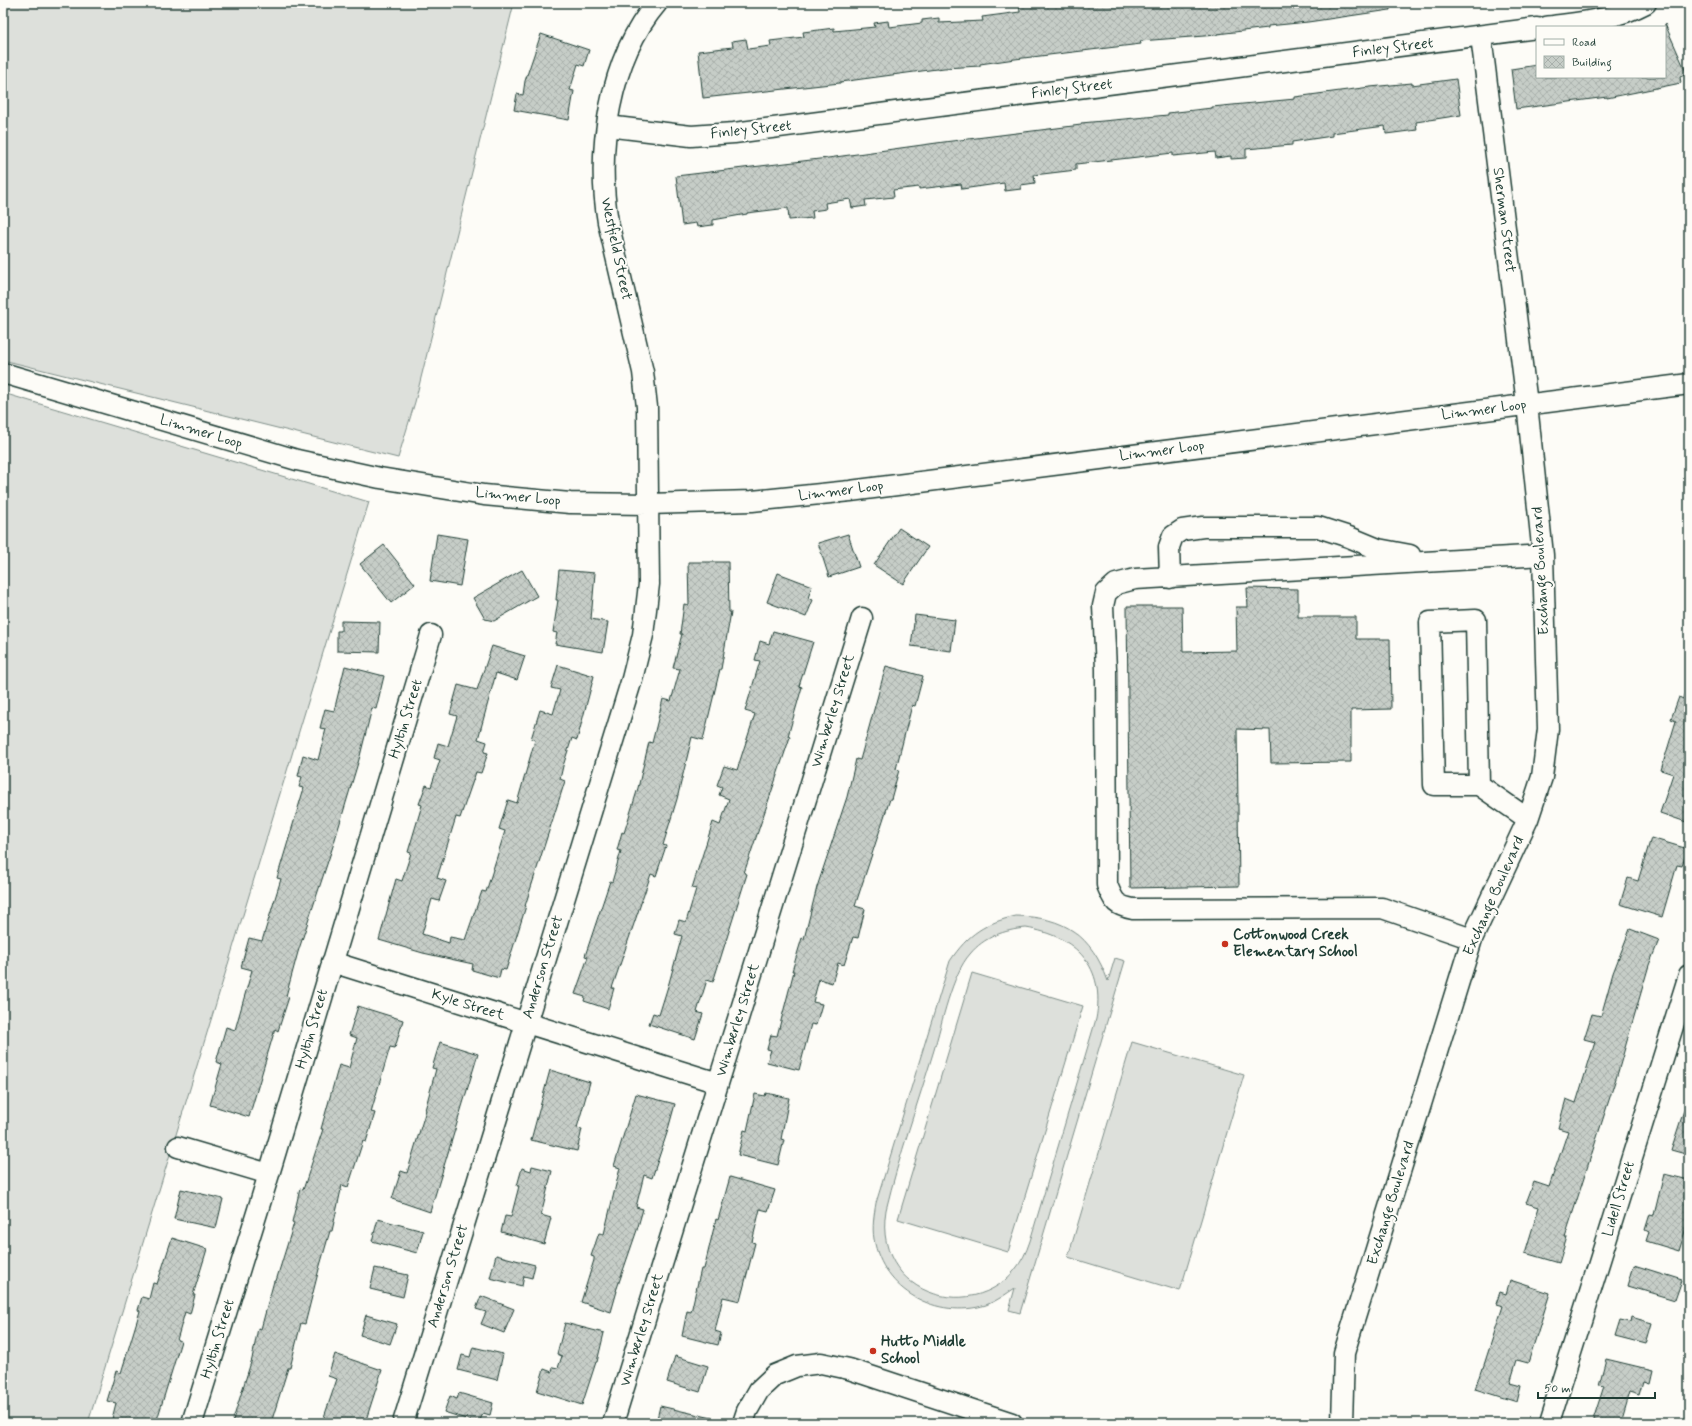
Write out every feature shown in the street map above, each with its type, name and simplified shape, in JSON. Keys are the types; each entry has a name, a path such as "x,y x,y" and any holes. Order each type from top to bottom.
{"street":[{"name":"Westfield Street","path":"648,504 647,407 644,372 608,222 604,198 604,156 612,92 624,58 650,10 657,3"},
{"path":"1553,26 1609,18 1634,10 1646,3"},
{"name":"Finley Street","path":"607,126 691,136 734,133 1536,28"},
{"name":"Sherman Street","path":"1481,36 1528,404"},
{"name":"Limmer Loop","path":"3,372 297,460 380,478 492,496 570,503 648,504 752,501 850,491 1689,384"},
{"name":"Exchange Boulevard","path":"1342,1423 1344,1353 1472,939 1528,819 1542,777 1548,729 1543,555 1528,404"},
{"name":"Anderson Street","path":"403,1423 632,679 642,635 649,584 648,504"},
{"path":"1170,578 1170,547 1174,536 1182,530 1203,527 1318,527 1349,537 1378,549 1436,561"},
{"path":"1472,939 1382,908 1133,909 1120,906 1113,900 1108,885 1106,669 1103,606 1106,593 1116,584 1135,579 1543,555"},
{"name":"Wimberley Street","path":"613,1423 862,618"},
{"path":"1479,785 1476,620 1430,622 1434,785 1479,785 1528,819"},
{"name":"Hyltin Street","path":"192,1423 269,1174 431,635"},
{"name":"Kyle Street","path":"332,962 718,1083"},
{"name":"Lidell Street","path":"1549,1423 1689,975"},
{"path":"178,1147 269,1174"},
{"path":"743,1423 747,1411 759,1390 775,1375 797,1366 821,1363 850,1369 1012,1423"}],"shaded area":[{"path":"3,3 514,3 415,402 398,458 3,360"},
{"path":"3,393 369,502 88,1423 3,1423"},
{"path":"1016,916 1049,920 1074,932 1084,940 1093,952 1108,981 1115,958 1125,961 1020,1313 1009,1310 1015,1288 986,1305 967,1309 949,1308 931,1304 915,1297 900,1287 888,1273 879,1257 873,1230 876,1203 950,961 964,944 978,931 995,922","holes":["1026,928 1044,932 1059,938 1073,947 1084,957 1091,969 1096,984 1098,1000 1096,1019 1030,1241 1015,1270 993,1288 967,1297 941,1296 917,1286 898,1268 886,1242 886,1210 897,1170 948,999 964,963 976,948 995,935"]},
{"path":"972,973 1083,1006 1008,1252 898,1219"},
{"path":"1132,1042 1244,1075 1180,1291 1068,1257"}],"building":[{"path":"1390,3 1390,10 1308,22 1268,26 1268,28 1217,35 1140,41 1141,44 1015,59 980,64 980,66 944,68 840,83 703,98 698,51 733,47 732,41 746,39 748,49 771,46 770,41 804,37 803,32 834,28 834,31 875,27 874,23 888,21 889,27 922,23 922,20 939,18 939,23 983,21 982,17 1020,12 1019,4"},
{"path":"1666,26 1687,74 1680,77 1681,83 1607,98 1516,109 1511,69 1536,65 1536,78 1666,78"},
{"path":"541,34 589,50 584,66 578,64 570,90 574,91 569,120 514,110 517,94 523,95 525,81"},
{"path":"1456,79 1461,115 1416,122 1417,130 1386,134 1385,126 1332,133 1332,136 1292,142 1292,145 1246,149 1246,158 1231,159 1231,156 1216,158 1215,152 1173,156 1173,153 1076,164 1076,170 1034,175 1035,183 1021,185 1021,189 1005,191 1004,183 962,189 961,184 919,189 919,187 893,190 894,197 865,200 866,206 852,208 850,199 825,203 826,209 812,211 813,218 789,220 788,208 747,213 713,220 713,225 697,227 696,223 682,225 676,176 1081,125 1081,123 1168,115 1168,113 1212,107 1295,99 1295,97 1370,87 1412,83 1412,85"},
{"path":"899,528 928,547 903,584 874,565"},
{"path":"437,534 468,539 460,586 430,581"},
{"path":"848,534 859,567 829,577 818,543"},
{"path":"384,545 415,584 391,603 360,564"},
{"path":"688,562 728,562 729,612 731,612 721,669 703,740 692,737 677,799 663,845 666,846 656,876 651,874 612,988 614,988 608,1009 584,1001 585,997 575,994 588,957 585,956 610,881 612,882 621,851 617,850 638,788 649,742 652,743 663,699 671,701 680,669 673,668 682,634 680,634 684,604 689,605"},
{"path":"522,570 537,596 494,621 485,619 473,598"},
{"path":"559,570 595,573 591,619 608,622 603,652 555,644 557,633 553,632 558,600 556,600"},
{"path":"778,573 812,586 808,598 813,600 806,617 767,602"},
{"path":"1247,588 1298,589 1298,617 1356,617 1356,639 1390,639 1391,709 1351,710 1351,762 1271,763 1270,730 1237,729 1239,886 1130,888 1127,606 1182,606 1183,652 1237,651 1236,607 1248,607"},
{"path":"915,615 955,620 951,651 911,646"},
{"path":"341,621 380,622 379,652 337,651 337,631 341,631"},
{"path":"773,631 813,642 799,686 802,687 788,736 790,737 744,873 747,874 713,982 707,980 697,1012 703,1014 695,1039 649,1024 653,1013 659,1015 682,936 675,934 679,920 686,922 696,889 692,888 713,822 720,825 729,799 719,795 722,787 717,785 724,766 737,770 755,714 745,711 760,661 755,660 760,641 769,644"},
{"path":"492,646 525,656 517,680 496,673 478,739 487,742 484,752 488,753 481,773 476,772 460,818 456,817 437,878 446,881 439,901 432,899 422,934 449,943 450,937 465,940 482,891 486,892 505,831 499,829 508,800 517,803 535,740 531,739 540,710 553,714 560,690 551,688 558,665 594,676 577,740 572,738 563,766 560,779 565,781 506,970 501,969 499,978 472,970 473,964 423,953 379,940 396,879 402,881 411,853 408,852 422,805 419,804 426,785 431,787 440,760 434,758 438,743 448,746 457,716 450,714 458,685 477,690"},
{"path":"345,666 384,676 376,709 372,708 360,756 333,846 298,952 286,996 289,997 278,1031 275,1029 249,1117 210,1105 222,1064 216,1062 226,1027 235,1030 252,970 241,967 249,938 262,941 281,879 277,878 304,788 299,787 302,777 298,776 303,755 318,760 326,729 320,728 325,709 334,711"},
{"path":"886,666 923,676 915,706 912,705 896,769 899,770 891,799 855,906 865,909 858,938 853,937 844,965 838,963 832,983 819,979 813,1002 822,1004 816,1025 811,1024 799,1070 767,1062 771,1050 767,1049 771,1035 777,1036 794,971 792,971 802,938 804,939 817,887 847,797 856,759 860,760"},
{"path":"1686,688 1689,689 1689,823 1660,813 1673,774 1661,770 1676,721 1671,719 1679,697 1683,699"},
{"path":"1651,838 1688,849 1682,866 1677,865 1662,917 1620,904 1628,878 1638,881"},
{"path":"1630,929 1659,940 1649,965 1618,1072 1565,1237 1567,1237 1559,1263 1525,1253 1539,1207 1526,1203 1534,1182 1549,1187 1568,1131 1558,1128 1566,1099 1576,1103 1595,1042 1584,1039 1592,1014 1601,1016 1613,973"},
{"path":"358,1006 403,1020 395,1048 390,1047 371,1112 375,1113 366,1142 363,1141 348,1187 342,1185 332,1231 330,1231 305,1324 301,1323 290,1368 288,1368 271,1423 232,1423 252,1359 258,1328 261,1329 274,1281 276,1281 294,1223 292,1222 300,1189 303,1190 323,1129 321,1129 339,1065 349,1068 357,1038 349,1035"},
{"path":"440,1042 478,1054 430,1212 392,1199 401,1171 407,1173 426,1110 436,1069 432,1068"},
{"path":"550,1070 590,1082 577,1128 582,1129 577,1151 531,1140"},
{"path":"766,1093 789,1098 781,1139 784,1140 778,1165 738,1155 744,1130 747,1131 755,1094 765,1096"},
{"path":"636,1094 675,1104 652,1178 644,1175 636,1207 643,1209 616,1291 611,1312 581,1302 594,1260 594,1257 591,1256 599,1233 604,1234 620,1168 614,1166"},
{"path":"1686,1104 1689,1104 1689,1155 1671,1150"},
{"path":"532,1166 552,1171 541,1215 551,1218 544,1244 501,1232 505,1216 511,1217 522,1168 531,1171"},
{"path":"1664,1174 1689,1180 1689,1218 1679,1251 1646,1241 1649,1232 1645,1230 1650,1214 1654,1215"},
{"path":"730,1177 775,1190 768,1211 760,1209 752,1242 755,1243 740,1301 723,1297 715,1331 721,1333 718,1345 682,1336 687,1311 691,1312 701,1269 704,1269 716,1219 718,1220"},
{"path":"181,1189 223,1199 216,1228 174,1219"},
{"path":"378,1219 423,1231 417,1253 372,1241"},
{"path":"172,1238 207,1249 193,1295 195,1295 190,1314 185,1312 177,1340 181,1341 156,1423 111,1423 116,1403 107,1401 116,1371 121,1373 140,1311 138,1310 142,1297 149,1299 153,1283 157,1284"},
{"path":"496,1255 535,1265 532,1278 524,1276 522,1286 490,1278"},
{"path":"1634,1265 1682,1280 1675,1300 1628,1286"},
{"path":"375,1268 408,1275 403,1297 370,1289"},
{"path":"1510,1280 1550,1293 1528,1363 1517,1360 1510,1383 1521,1386 1517,1402 1475,1389 1503,1306 1496,1304 1500,1292 1506,1294"},
{"path":"481,1296 514,1309 504,1333 481,1324 486,1312 476,1309"},
{"path":"366,1315 397,1324 390,1344 360,1335"},
{"path":"1631,1317 1652,1323 1646,1344 1615,1336 1620,1320 1630,1322"},
{"path":"565,1323 604,1333 597,1362 582,1405 537,1391 544,1369 552,1372 553,1367 558,1368 562,1356 557,1354"},
{"path":"473,1347 503,1354 497,1380 458,1370 462,1355 470,1357"},
{"path":"335,1354 382,1370 365,1423 322,1423 337,1379 328,1376"},
{"path":"675,1356 708,1366 700,1392 667,1382"},
{"path":"1606,1359 1652,1370 1649,1383 1643,1381 1639,1395 1629,1392 1620,1423 1592,1423 1604,1386 1599,1385"},
{"path":"459,1393 493,1403 490,1415 483,1413 479,1423 444,1412 450,1396 457,1399"},
{"path":"660,1406 712,1418 712,1423 656,1423"}],"place":[{"name":"Cottonwood Creek Elementary School","path":"1225,944"},
{"name":"Hutto Middle School","path":"873,1351"}]}
